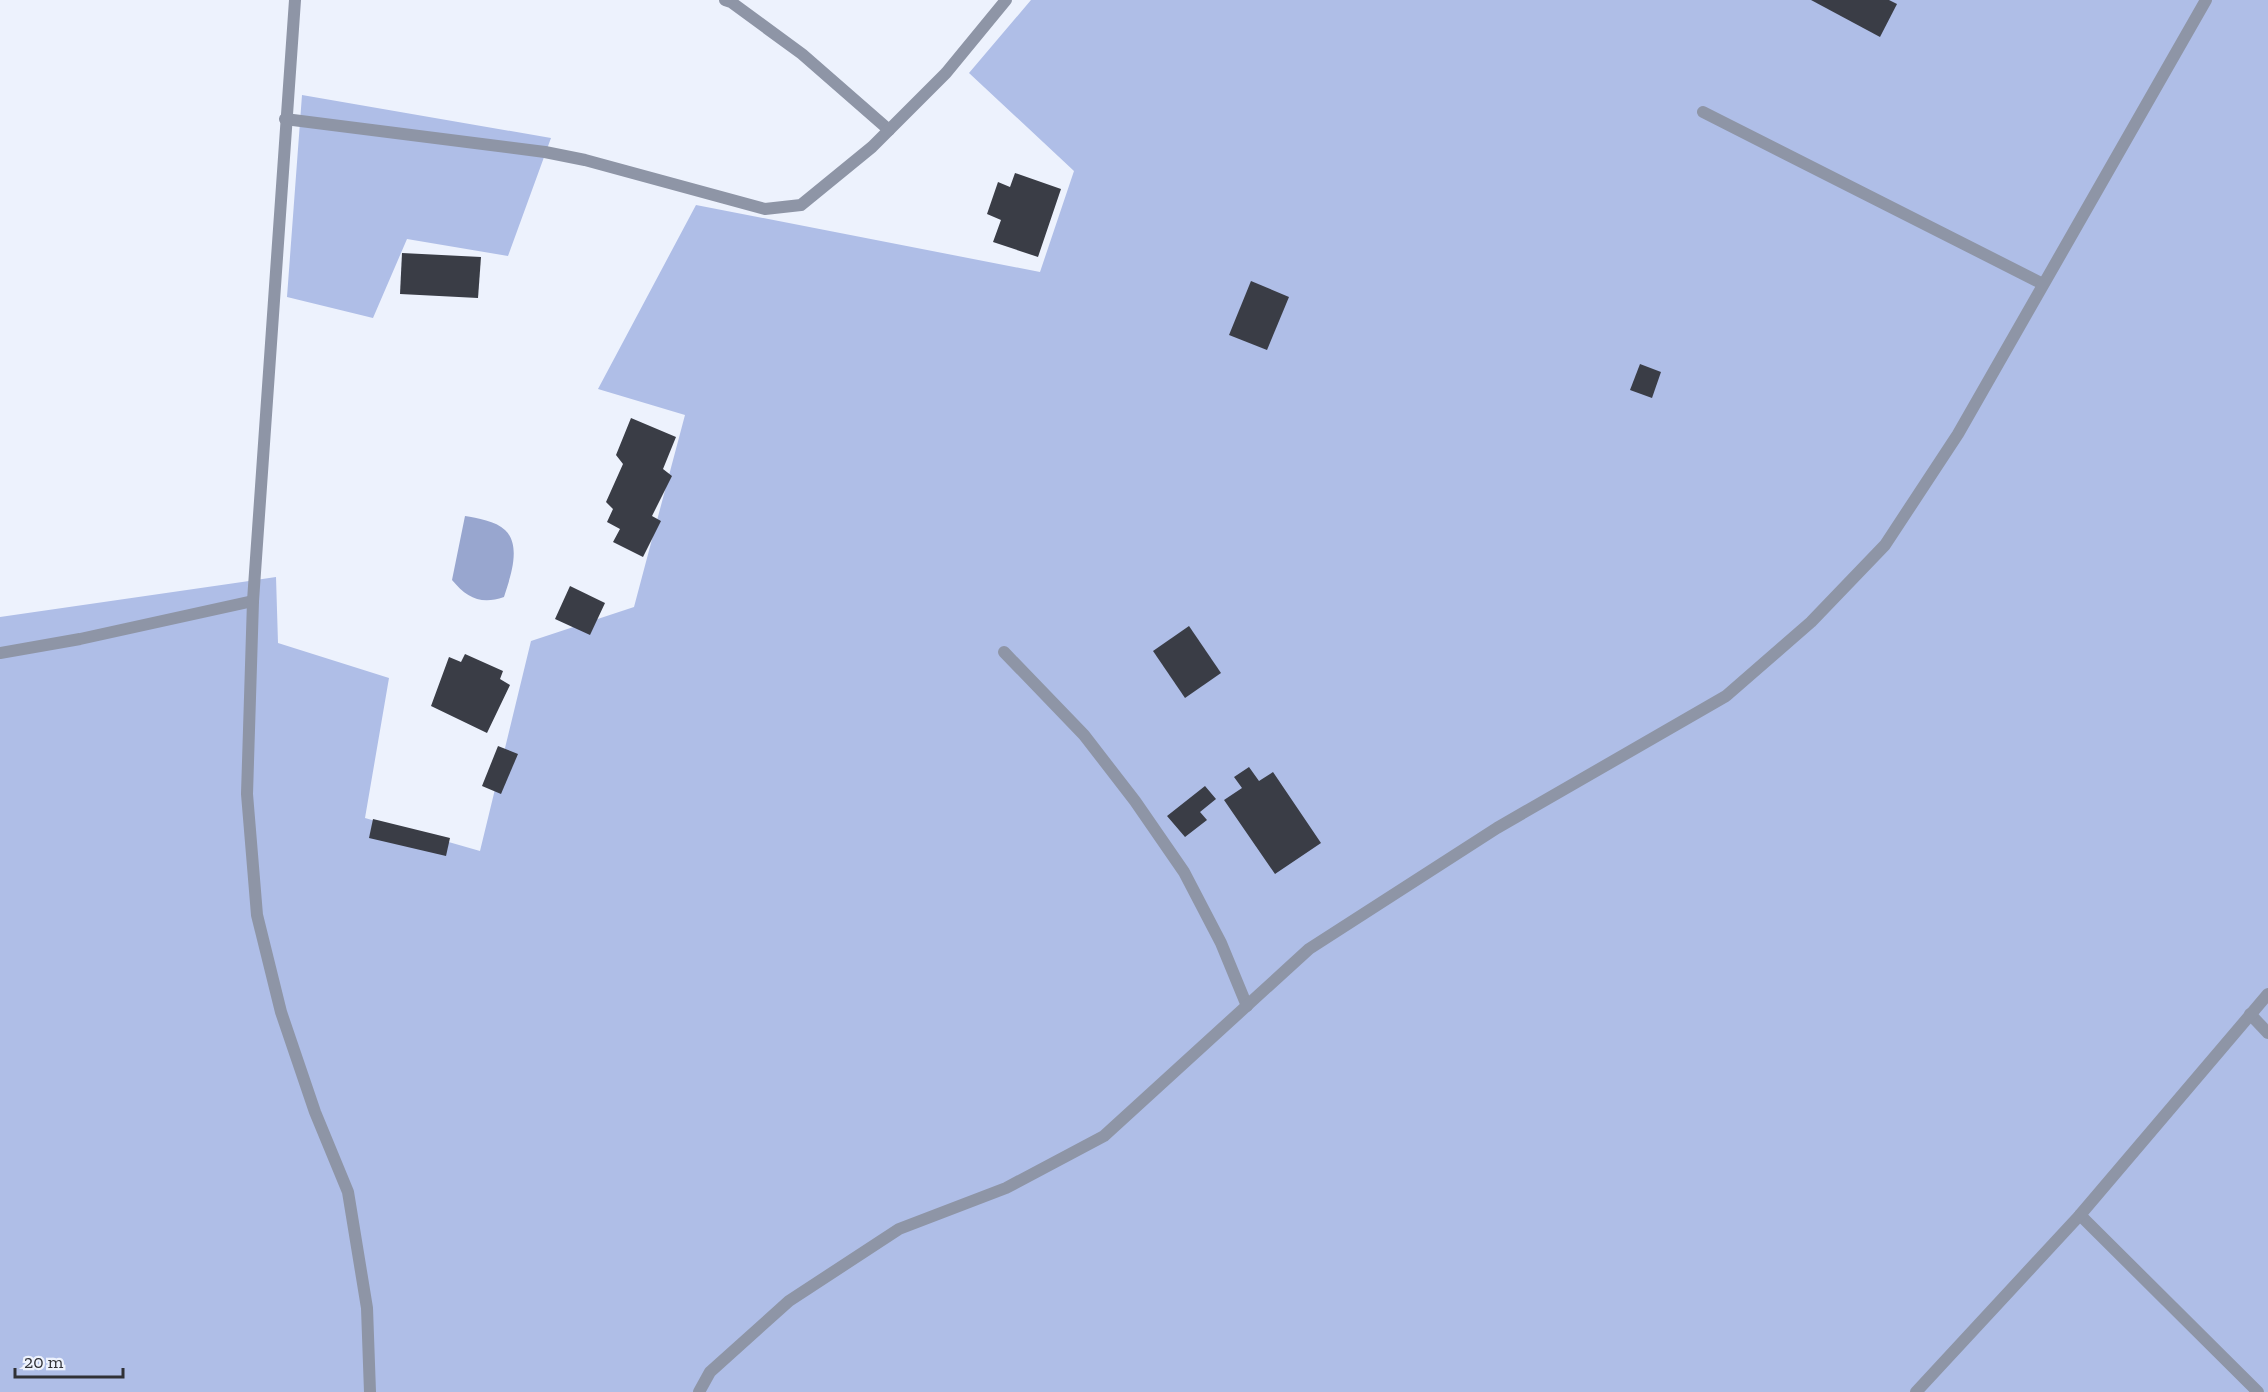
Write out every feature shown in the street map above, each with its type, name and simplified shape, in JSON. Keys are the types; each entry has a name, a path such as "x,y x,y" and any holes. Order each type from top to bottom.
{"street":[{"path":"295,0 253,600 247,794 257,915 280,1012 315,1112 348,1192 367,1308 370,1392"},
{"path":"725,0 802,54 889,130"},
{"path":"285,119 545,152 585,160 765,209 801,205 872,147 946,74 1006,0"},
{"path":"699,1392 710,1372 789,1301 899,1229 1006,1188 1104,1136 1309,949 1497,828 1726,696 1811,622 1885,545 1958,434 2206,0"},
{"path":"1703,112 2043,284"},
{"path":"0,653 80,639 253,600"},
{"path":"1004,652 1084,735 1136,801 1184,872 1221,943 1246,1006"},
{"path":"1916,1392 2080,1215 2268,994"},
{"path":"2250,1014 2268,1033"},
{"path":"2080,1215 2258,1392"}],"shaded area":[{"path":"1031,0 2268,0 2268,1392 0,1392 0,617 276,577 278,643 389,678 365,818 480,851 531,641 634,607 685,415 598,389 696,205 1040,272 1074,171 969,73"},
{"path":"302,95 551,138 508,256 407,239 373,318 287,297"},
{"path":"465,516 497,524 510,537 514,553 504,597 481,600 463,591 452,580"}],"building":[{"path":"1811,0 1889,0 1897,4 1880,37"},
{"path":"1015,173 1061,189 1038,257 993,242 1001,220 987,214 998,182 1010,187"},
{"path":"402,253 481,257 478,298 400,294"},
{"path":"1251,281 1289,297 1267,350 1229,335"},
{"path":"1640,364 1661,372 1652,398 1630,390"},
{"path":"631,418 676,437 663,469 672,476 652,516 661,521 643,557 613,542 620,529 607,522 613,509 606,502 623,464 616,455"},
{"path":"570,586 605,603 590,635 555,619"},
{"path":"1189,626 1221,673 1185,698 1153,651"},
{"path":"465,654 503,671 500,679 510,685 487,733 431,706 449,657 461,662"},
{"path":"498,746 518,754 501,794 482,786"},
{"path":"1249,767 1259,781 1273,772 1321,843 1275,874 1224,800 1242,788 1234,777"},
{"path":"1205,786 1216,799 1200,812 1207,820 1185,837 1167,816"},
{"path":"373,819 450,838 446,856 369,838"}]}
